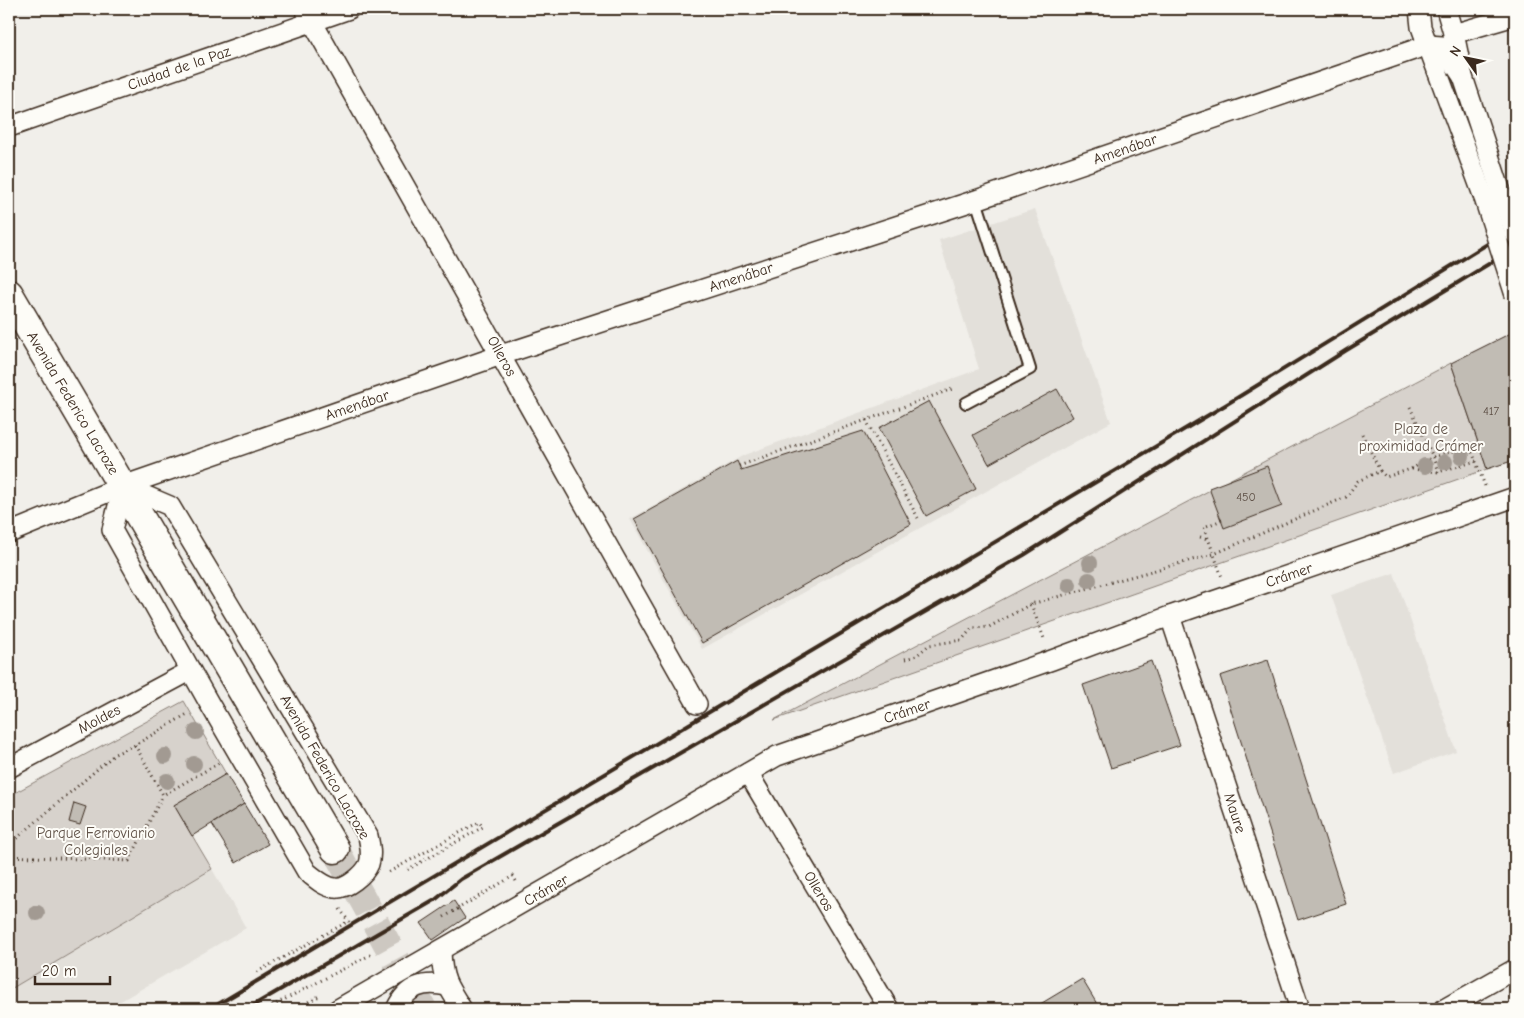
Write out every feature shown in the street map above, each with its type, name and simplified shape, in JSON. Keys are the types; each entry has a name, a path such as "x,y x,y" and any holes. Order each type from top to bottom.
{"main road":[{"name":"Avenida Federico Lacroze","path":"9,294 335,849"}],"street":[{"name":"Ciudad de la Paz","path":"9,126 309,15 349,9"},
{"path":"1419,9 1421,27 1484,198 1515,295"},
{"path":"1446,9 1463,76 1515,234"},
{"name":"Olleros","path":"309,15 697,704"},
{"path":"1453,34 1515,16"},
{"path":"1428,45 1442,46 1463,76"},
{"name":"Amenábar","path":"9,533 123,486 501,355 976,200 1428,45"},
{"name":"Avenida Federico Lacroze","path":"123,486 170,506 368,836 371,852 369,865 357,878 343,888 333,888 321,883 308,872 190,671 112,530 123,486"},
{"name":"Crámer","path":"338,1009 777,756 1052,660 1170,616 1515,497"},
{"name":"Maure","path":"1170,616 1300,1009"},
{"name":"Moldes","path":"9,768 190,671"},
{"name":"Olleros","path":"748,773 890,1009"},
{"path":"441,951 442,971 447,986 462,1009"},
{"path":"1444,1009 1515,969"},
{"path":"396,1009 400,999 413,988 433,983 447,986"}],"lane":[{"path":"966,403 1030,369 976,200"}],"path":[{"path":"739,466 955,388 966,403"},
{"path":"1410,407 1438,472"},
{"path":"866,420 919,520"},
{"path":"1362,434 1380,471 1386,477 1411,469 1433,457 1470,446 1492,505"},
{"path":"1411,469 1438,472 1476,461"},
{"path":"905,659 916,656 929,645 962,640 972,628 989,626 1030,604 1214,554 1346,497 1358,481 1380,471"},
{"path":"1222,520 1204,527 1229,596"},
{"path":"1200,537 1209,539"},
{"path":"1030,604 1052,660"},
{"path":"9,845 115,754 135,745 209,703"},
{"path":"135,745 163,795"},
{"path":"9,856 129,862 163,795 237,751"},
{"path":"399,866 478,822 483,827 405,871"},
{"path":"444,917 513,876 517,880"},
{"path":"257,972 350,922"},
{"path":"272,1006 371,953"}],"shaded area":[{"path":"1035,209 1111,422 702,649 630,519 744,455 979,369 939,240"},
{"path":"1394,573 1456,751 1394,773 1331,595"},
{"path":"212,869 246,928 107,1009 9,1009 9,990"}],"green space":[{"name":"Plaza de proximidad Crámer","path":"1451,363 1487,469 774,720"},
{"name":"Parque Ferroviario Colegiales","path":"184,701 226,774 174,805 212,869 9,990 9,796"}],"building":[{"path":"1511,333 1515,347 1515,460 1487,469 1451,363"},
{"path":"1057,389 1073,417 989,464 973,435"},
{"path":"929,401 976,489 926,516 879,428"},
{"path":"863,431 911,524 702,643 634,519 737,461 741,470"},
{"path":"1267,466 1282,506 1224,528 1209,488"},
{"path":"1268,660 1346,904 1298,920 1220,676"},
{"path":"1151,661 1180,745 1111,768 1083,685"},
{"path":"226,774 244,804 192,836 174,805"},
{"path":"74,803 86,807 80,825 69,822"},
{"path":"244,804 268,844 236,863 212,824"},
{"path":"454,901 465,918 433,940 421,923"},
{"path":"1082,979 1100,1009 1032,1009"}],"tunnel":[{"path":"335,849 423,1009"}],"railway":[{"path":"210,1009 1227,404 1515,227"},
{"path":"247,1009 435,900 461,879 1024,555 1345,351 1515,248"}]}
